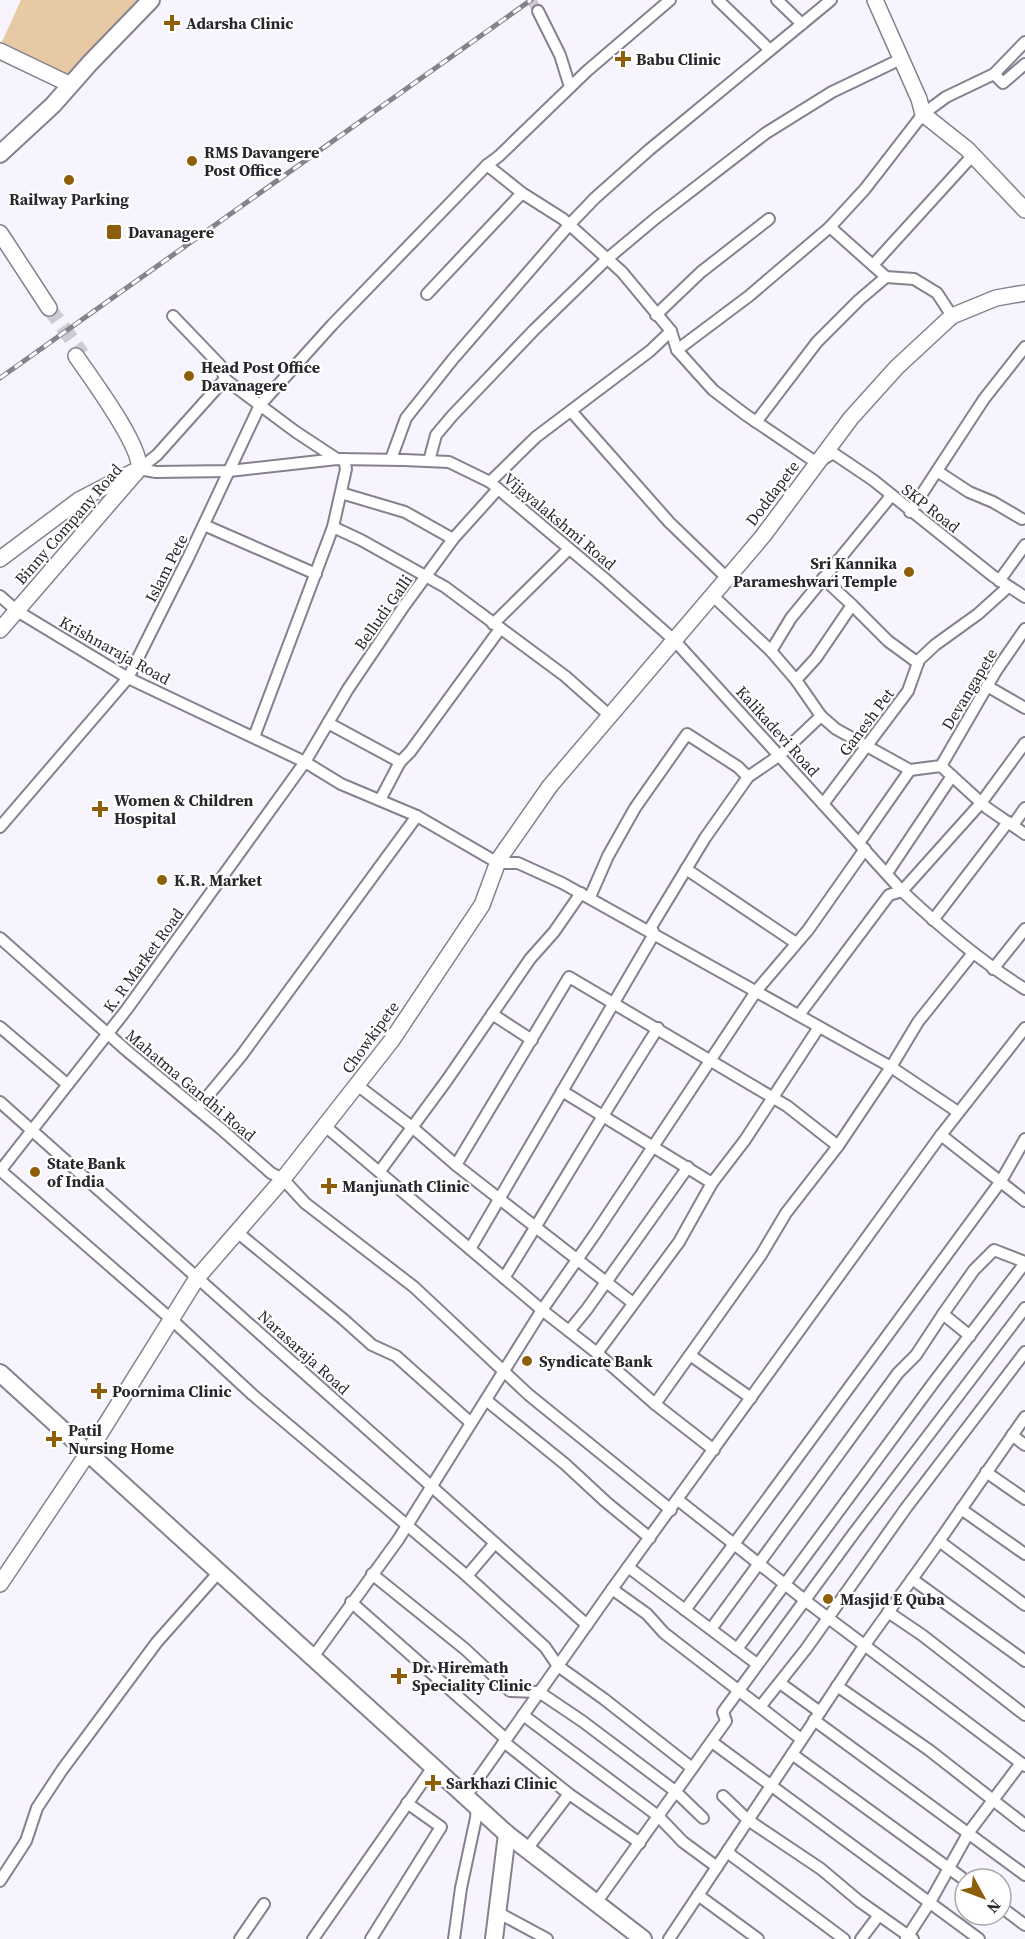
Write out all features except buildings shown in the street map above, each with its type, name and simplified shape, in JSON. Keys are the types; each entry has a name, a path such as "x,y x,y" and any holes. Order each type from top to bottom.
{"main road":[{"path":"0,154 53,105 151,0"},
{"path":"0,1373 507,1834 644,1939"},
{"path":"494,1939 507,1834"}],"street":[{"name":"Islam Pete","path":"0,827 128,678 204,525 260,405 332,325 487,165 570,87 670,0"},
{"path":"718,0 770,50"},
{"path":"777,0 802,24"},
{"path":"391,459 406,418 453,359 570,224 595,198 649,150 831,0"},
{"path":"875,0 920,99 923,114 973,155 1025,210"},
{"path":"538,10 560,55 570,87"},
{"path":"677,350 749,296 830,227 865,189 923,114 946,97 994,74 1025,42"},
{"path":"0,51 71,85"},
{"path":"429,461 436,435 452,416 534,330 607,259 656,218 766,134 832,92 901,59"},
{"path":"994,74 1003,83 1025,64"},
{"path":"873,265 973,155"},
{"path":"487,165 522,193 570,224 621,272 671,331 677,350 713,390 817,463"},
{"path":"427,294 522,193"},
{"path":"656,315 701,272 769,219"},
{"path":"830,227 886,277 914,279 937,293 952,316 996,298 1025,293"},
{"path":"0,233 47,309 0,241"},
{"path":"756,422 817,342 886,277"},
{"path":"173,316 220,364 225,379 296,432 341,459 346,469 333,527 254,737"},
{"name":"Doddapete","path":"674,640 763,536 851,418 897,367 952,316"},
{"name":"Belludi Galli","path":"305,762 348,689 426,576 494,486 536,437 650,351 671,331"},
{"path":"910,512 984,399 1025,347"},
{"path":"79,355 132,442 142,468"},
{"path":"0,559 79,500 142,468 225,379"},
{"path":"571,411 669,522 727,578"},
{"name":"SKP Road","path":"817,463 833,453 873,480 910,512 1003,584 1025,597"},
{"name":"Vijayalakshmi Road","path":"142,468 156,472 229,471 341,459 449,462 494,486 674,640"},
{"name":"Binny Company Road","path":"0,630 142,468"},
{"path":"937,471 969,492 1024,519"},
{"path":"341,492 405,512 453,539"},
{"path":"771,651 791,618 891,496"},
{"path":"204,525 316,574"},
{"path":"333,527 445,587 565,676 609,715"},
{"name":"Ganesh Pet","path":"823,804 908,691 918,663 935,645 978,614 1003,584 1025,544"},
{"path":"380,800 400,762 410,752 496,626 569,549"},
{"path":"823,578 888,641 918,663"},
{"path":"712,595 771,651 796,680 821,716 836,729 910,770 941,766 981,803 1025,834"},
{"name":"Krishnaraja Road","path":"0,596 17,611 128,678 305,762 341,784 417,816 498,862 518,863 585,895 757,990 891,1068 958,1112"},
{"path":"796,680 816,658 852,605"},
{"name":"Devangapete","path":"941,766 987,686 1025,629"},
{"name":"Chowkipete","path":"0,1584 88,1453 197,1278 283,1179 392,1040 482,905 499,859 516,832 550,786 674,640"},
{"name":"Kalikadevi Road","path":"674,640 902,891 933,920 993,969 1025,989"},
{"path":"987,686 1025,708"},
{"path":"470,1249 654,934 651,927 686,869 748,777 780,755 821,716"},
{"path":"328,723 400,762"},
{"path":"380,1172 447,1080 530,959 585,895 635,808 687,734 738,766 748,777"},
{"path":"799,1015 889,895 902,891 981,803 1025,743"},
{"name":"K. R Market Road","path":"0,1170 107,1034 305,762"},
{"path":"313,1657 407,1526 542,1310 757,990 796,943 910,770"},
{"path":"887,873 952,776"},
{"path":"933,920 1025,808"},
{"path":"197,1108 241,1056 417,816"},
{"path":"686,869 796,943"},
{"path":"993,969 1025,929"},
{"name":"Mahatma Gandhi Road","path":"0,938 107,1034 271,1173 283,1179 305,1203 414,1287 529,1395 671,1510"},
{"path":"655,1404 761,1255 786,1213 838,1146 891,1068 918,1022 973,953"},
{"path":"456,1165 569,977 787,1106 838,1146"},
{"path":"492,1014 532,1040"},
{"path":"0,1027 67,1084"},
{"path":"597,1353 680,1242 712,1183 746,1140 819,1027"},
{"path":"504,1278 658,1028"},
{"path":"454,1939 461,1888 476,1818 471,1801 505,1741 612,1589 941,1135 1025,1028"},
{"path":"357,1085 633,1303"},
{"path":"562,1091 712,1183"},
{"name":"Narasaraja Road","path":"0,1102 587,1625"},
{"path":"325,1126 542,1310 714,1450"},
{"path":"941,1135 1025,1201"},
{"path":"685,1610 1001,1181 1025,1139"},
{"path":"569,1331 688,1167"},
{"path":"0,1170 172,1320 253,1395 466,1576 545,1647 558,1666 692,1768"},
{"path":"237,1232 344,1319 372,1345 396,1356 471,1423"},
{"path":"711,1629 758,1563 786,1529 813,1486 898,1373 916,1355 974,1270 994,1250 1025,1262 737,1649"},
{"path":"596,1903 712,1742 726,1721 723,1712 757,1664 1025,1308"},
{"path":"943,1314 970,1336"},
{"path":"760,1707 780,1683 906,1508 1025,1352"},
{"path":"690,1354 751,1398"},
{"path":"486,1400 650,1538"},
{"path":"669,1939 864,1646 1025,1417"},
{"path":"1012,1435 1025,1445"},
{"path":"986,1472 1025,1499"},
{"path":"678,1500 827,1618 1023,1764 969,1832 909,1938 821,1869 748,1820 723,1796"},
{"path":"961,1509 1025,1554"},
{"path":"939,1541 1025,1605"},
{"path":"466,1576 495,1543"},
{"path":"628,1567 757,1664"},
{"path":"0,1881 26,1840 37,1808 62,1770 157,1642 219,1572"},
{"path":"372,1574 465,1649 510,1691 539,1692 582,1721 675,1791 703,1818"},
{"path":"912,1579 1025,1661"},
{"path":"612,1589 647,1614 664,1633 801,1739"},
{"path":"351,1602 505,1741 569,1794 640,1844"},
{"path":"888,1612 1025,1715"},
{"path":"780,1683 817,1716 1025,1875"},
{"path":"837,1686 929,1750 1025,1825"},
{"path":"523,1715 658,1816 683,1842 717,1867"},
{"path":"712,1742 979,1939"},
{"path":"792,1754 953,1871"},
{"path":"313,1939 433,1767"},
{"path":"527,1849 569,1794"},
{"path":"372,1939 441,1827 406,1803"},
{"path":"728,1850 731,1855 844,1939"},
{"path":"699,1895 758,1939"},
{"path":"240,1939 264,1904"},
{"path":"497,1912 547,1939"},
{"path":"861,1939 879,1915"}],"shaded area":[{"path":"21,0 151,0 72,79 1,44"}],"tunnel":[{"path":"531,0 538,11"},
{"path":"49,308 82,354"}],"railway":[{"path":"0,378 531,0"}],"place":[{"name":"Adarsha Clinic","path":"172,23"},
{"name":"Babu Clinic","path":"623,59"},
{"name":"RMS Davangere Post Office","path":"192,161"},
{"name":"Railway Parking","path":"69,180"},
{"name":"Davanagere","path":"114,232"},
{"name":"Head Post Office Davanagere","path":"189,376"},
{"name":"Sri Kannika Parameshwari Temple","path":"909,572"},
{"name":"Women & Children Hospital","path":"100,809"},
{"name":"K.R. Market","path":"162,880"},
{"name":"State Bank of India","path":"35,1172"},
{"name":"Manjunath Clinic","path":"329,1186"},
{"name":"Syndicate Bank","path":"527,1361"},
{"name":"Poornima Clinic","path":"99,1391"},
{"name":"Patil Nursing Home","path":"54,1439"},
{"name":"Masjid E Quba","path":"828,1599"},
{"name":"Dr. Hiremath Speciality Clinic","path":"399,1676"},
{"name":"Sarkhazi Clinic","path":"433,1783"}]}
